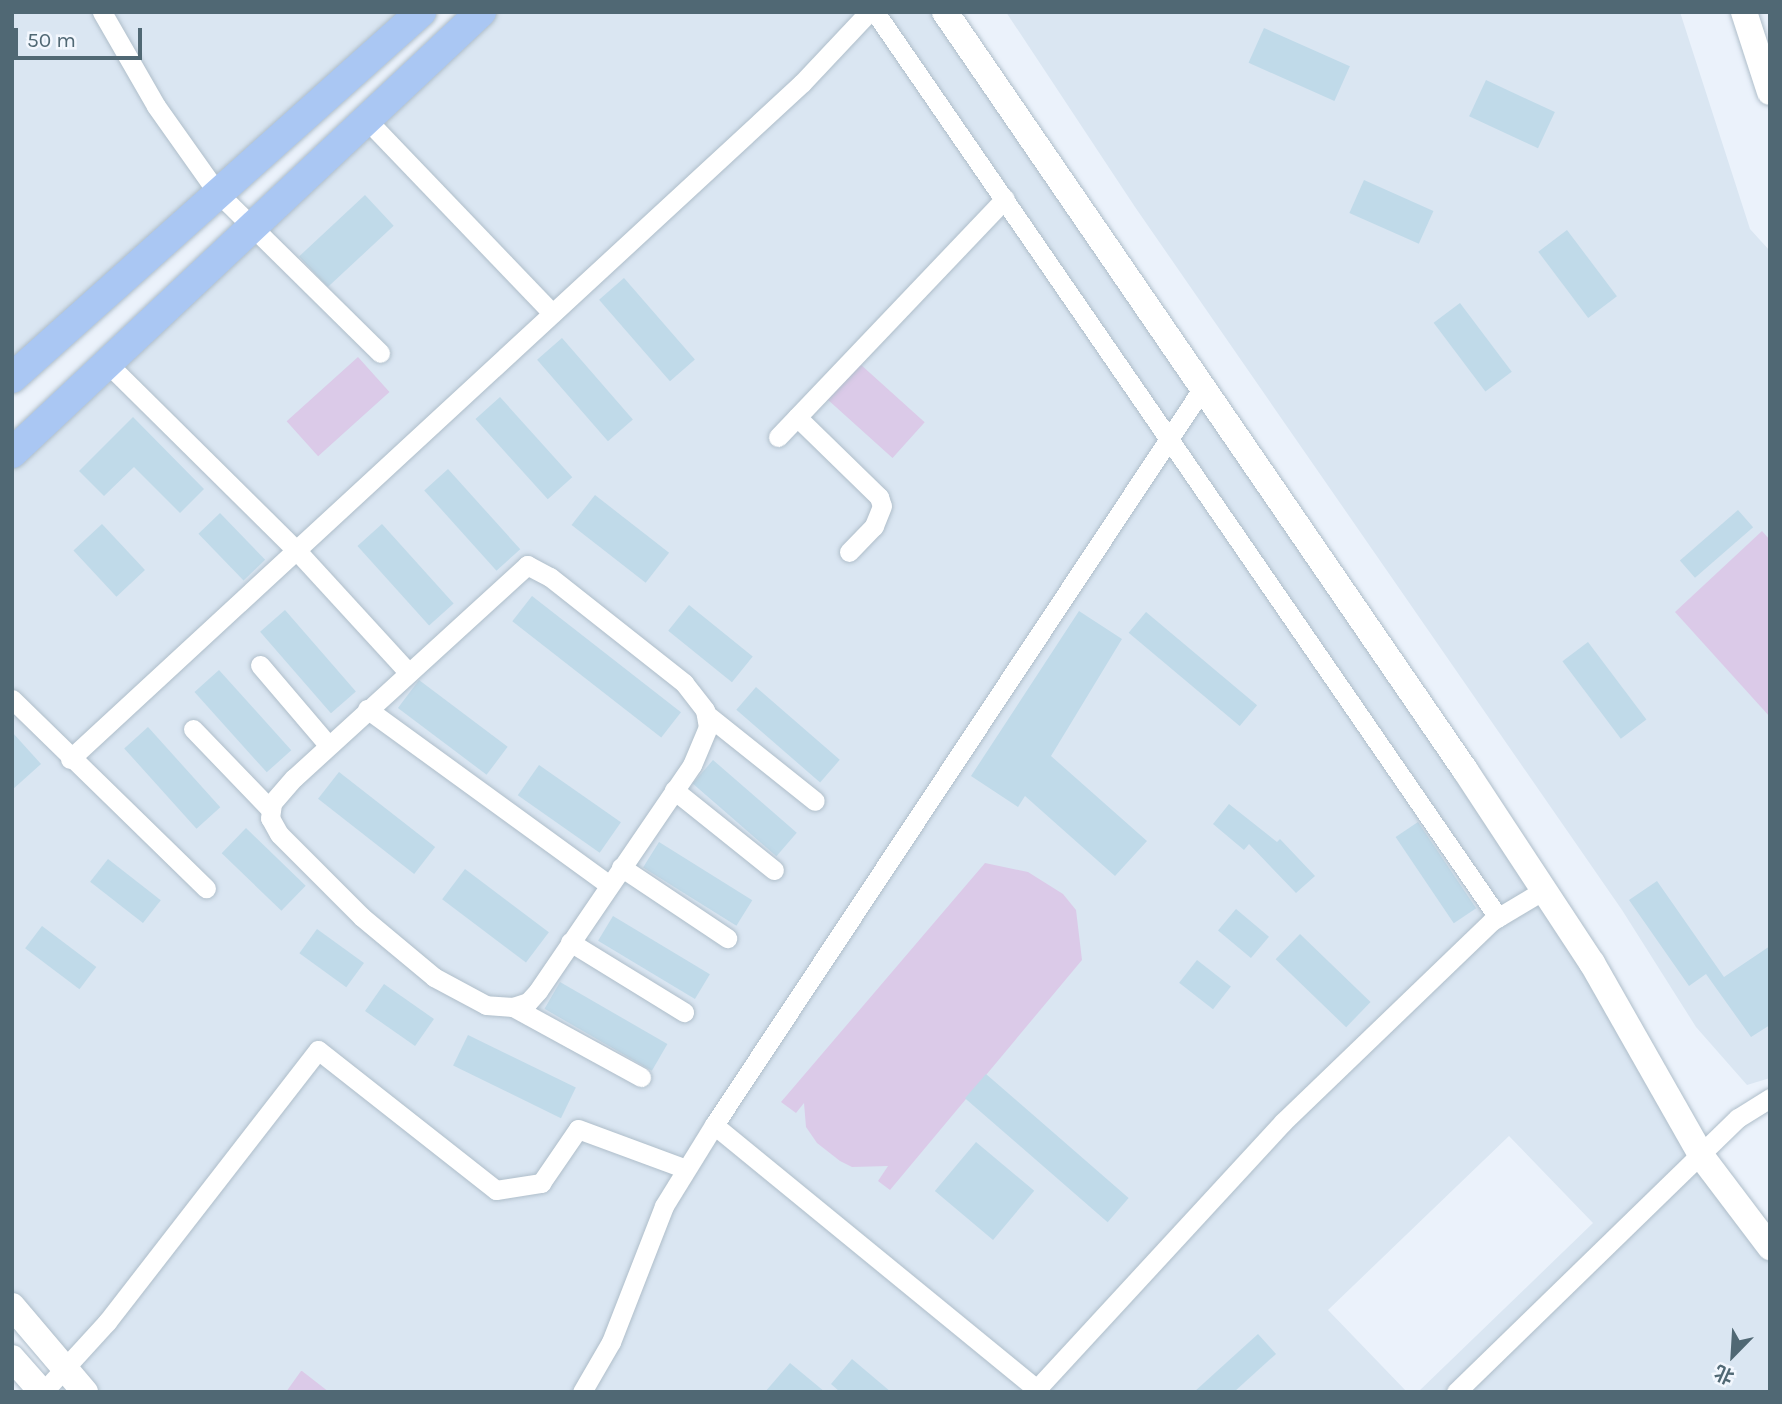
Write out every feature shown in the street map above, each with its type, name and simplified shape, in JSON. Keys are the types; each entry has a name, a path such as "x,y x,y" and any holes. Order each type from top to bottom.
{"main road":[{"path":"12,378 421,12"},
{"path":"12,453 109,365 248,228 481,12"}],"street":[{"path":"102,12 156,106 217,192 248,228 278,250 380,353"},
{"path":"70,758 207,629 298,552 802,83 869,12"},
{"path":"875,12 1170,436 1498,917"},
{"path":"945,12 1203,386 1544,890 1592,964 1702,1157 1770,1247"},
{"path":"1744,12 1770,92"},
{"path":"366,119 552,313"},
{"path":"778,437 1005,199"},
{"path":"109,365 298,552 407,671"},
{"path":"582,1392 611,1342 664,1206 713,1125 1203,386"},
{"path":"797,417 879,497 881,515 849,552"},
{"path":"706,714 704,741 674,790 538,991 528,1002 513,1007 486,1005 465,995 362,918 279,834 270,818 271,810 287,786 328,745 527,565 550,577 684,683 706,714 815,801"},
{"path":"260,665 328,745"},
{"path":"12,699 206,888"},
{"path":"367,709 609,885"},
{"path":"192,729 271,810"},
{"path":"674,790 774,870"},
{"path":"621,867 727,938"},
{"path":"713,1125 1037,1391 1283,1122 1498,917 1544,890"},
{"path":"570,942 684,1012"},
{"path":"513,1007 641,1077"},
{"path":"12,1358 43,1392 210,1193 318,1050 496,1190 541,1183 578,1129 687,1169"},
{"path":"1456,1392 1702,1157 1738,1118 1770,1098"},
{"path":"12,1307 85,1392"}],"shaded area":[{"path":"12,12 421,12 12,378"},
{"path":"481,12 945,12 1770,1247 1770,1392 1418,1392 1593,1223 1509,1136 1328,1310 1407,1392 85,1392 12,1306 12,453"},
{"path":"1006,12 1680,12 1750,229 1770,251 1770,1078 1747,1085 1696,1027 1622,910 1135,207"},
{"path":"358,357 389,392 318,456 287,421"},
{"path":"860,364 925,422 893,458 828,400"},
{"path":"1762,531 1770,540 1770,717 1675,612"},
{"path":"985,863 1028,872 1063,894 1076,910 1082,960 890,1190 878,1181 888,1166 852,1167 840,1161 817,1143 806,1127 804,1103 796,1113 781,1102"},
{"path":"302,1371 329,1392 286,1392"}],"building":[{"path":"1264,28 1350,66 1334,101 1249,63"},
{"path":"1486,80 1555,112 1538,148 1469,116"},
{"path":"1364,180 1433,211 1419,244 1349,213"},
{"path":"365,195 394,226 328,287 299,256"},
{"path":"1567,230 1617,296 1588,318 1538,252"},
{"path":"624,278 695,360 670,381 599,300"},
{"path":"1460,303 1512,372 1485,392 1434,323"},
{"path":"562,338 633,420 608,441 537,360"},
{"path":"500,397 572,477 548,499 475,419"},
{"path":"133,417 204,489 180,513 134,467 104,496 79,471"},
{"path":"448,469 520,549 496,571 424,490"},
{"path":"595,495 669,553 646,583 572,525"},
{"path":"1738,510 1753,527 1695,578 1680,561"},
{"path":"220,513 265,560 244,581 198,534"},
{"path":"102,524 145,570 116,597 73,551"},
{"path":"382,524 454,604 429,626 357,546"},
{"path":"532,596 681,712 661,738 512,621"},
{"path":"689,605 753,657 732,682 668,631"},
{"path":"285,610 356,692 331,713 260,632"},
{"path":"1079,611 1122,639 1051,756 1147,841 1115,876 1025,796 1018,807 971,776"},
{"path":"1146,612 1257,705 1240,726 1129,633"},
{"path":"1588,642 1646,719 1621,739 1562,661"},
{"path":"219,670 291,750 267,772 194,692"},
{"path":"419,680 508,747 487,775 398,708"},
{"path":"756,687 840,760 820,782 736,710"},
{"path":"148,727 220,807 196,829 124,748"},
{"path":"12,732 41,764 12,790"},
{"path":"713,760 797,833 776,856 693,783"},
{"path":"539,765 621,822 600,853 518,795"},
{"path":"339,772 435,847 414,874 318,799"},
{"path":"1229,804 1277,842 1280,839 1315,876 1296,893 1249,844 1244,850 1213,824"},
{"path":"1418,822 1476,908 1454,923 1396,837"},
{"path":"246,828 306,886 281,911 222,853"},
{"path":"659,842 752,900 736,926 643,867"},
{"path":"108,859 161,900 143,923 90,882"},
{"path":"465,869 549,932 526,963 442,899"},
{"path":"1657,881 1724,977 1770,946 1770,1025 1751,1037 1706,974 1689,986 1629,900"},
{"path":"1236,909 1269,937 1251,958 1218,930"},
{"path":"613,916 710,974 695,999 598,941"},
{"path":"42,926 96,967 79,989 25,948"},
{"path":"317,929 364,963 346,987 299,953"},
{"path":"1300,934 1370,1002 1346,1027 1276,959"},
{"path":"1197,960 1231,986 1213,1009 1179,983"},
{"path":"560,982 667,1044 652,1071 544,1009"},
{"path":"384,984 434,1019 415,1046 365,1011"},
{"path":"468,1035 576,1088 561,1118 453,1066"},
{"path":"986,1074 1129,1198 1108,1222 965,1098"},
{"path":"976,1142 1034,1191 993,1240 935,1191"},
{"path":"1258,1334 1276,1354 1234,1392 1194,1392"},
{"path":"852,1359 891,1392 840,1392 831,1384"},
{"path":"790,1363 825,1392 765,1392"}]}
